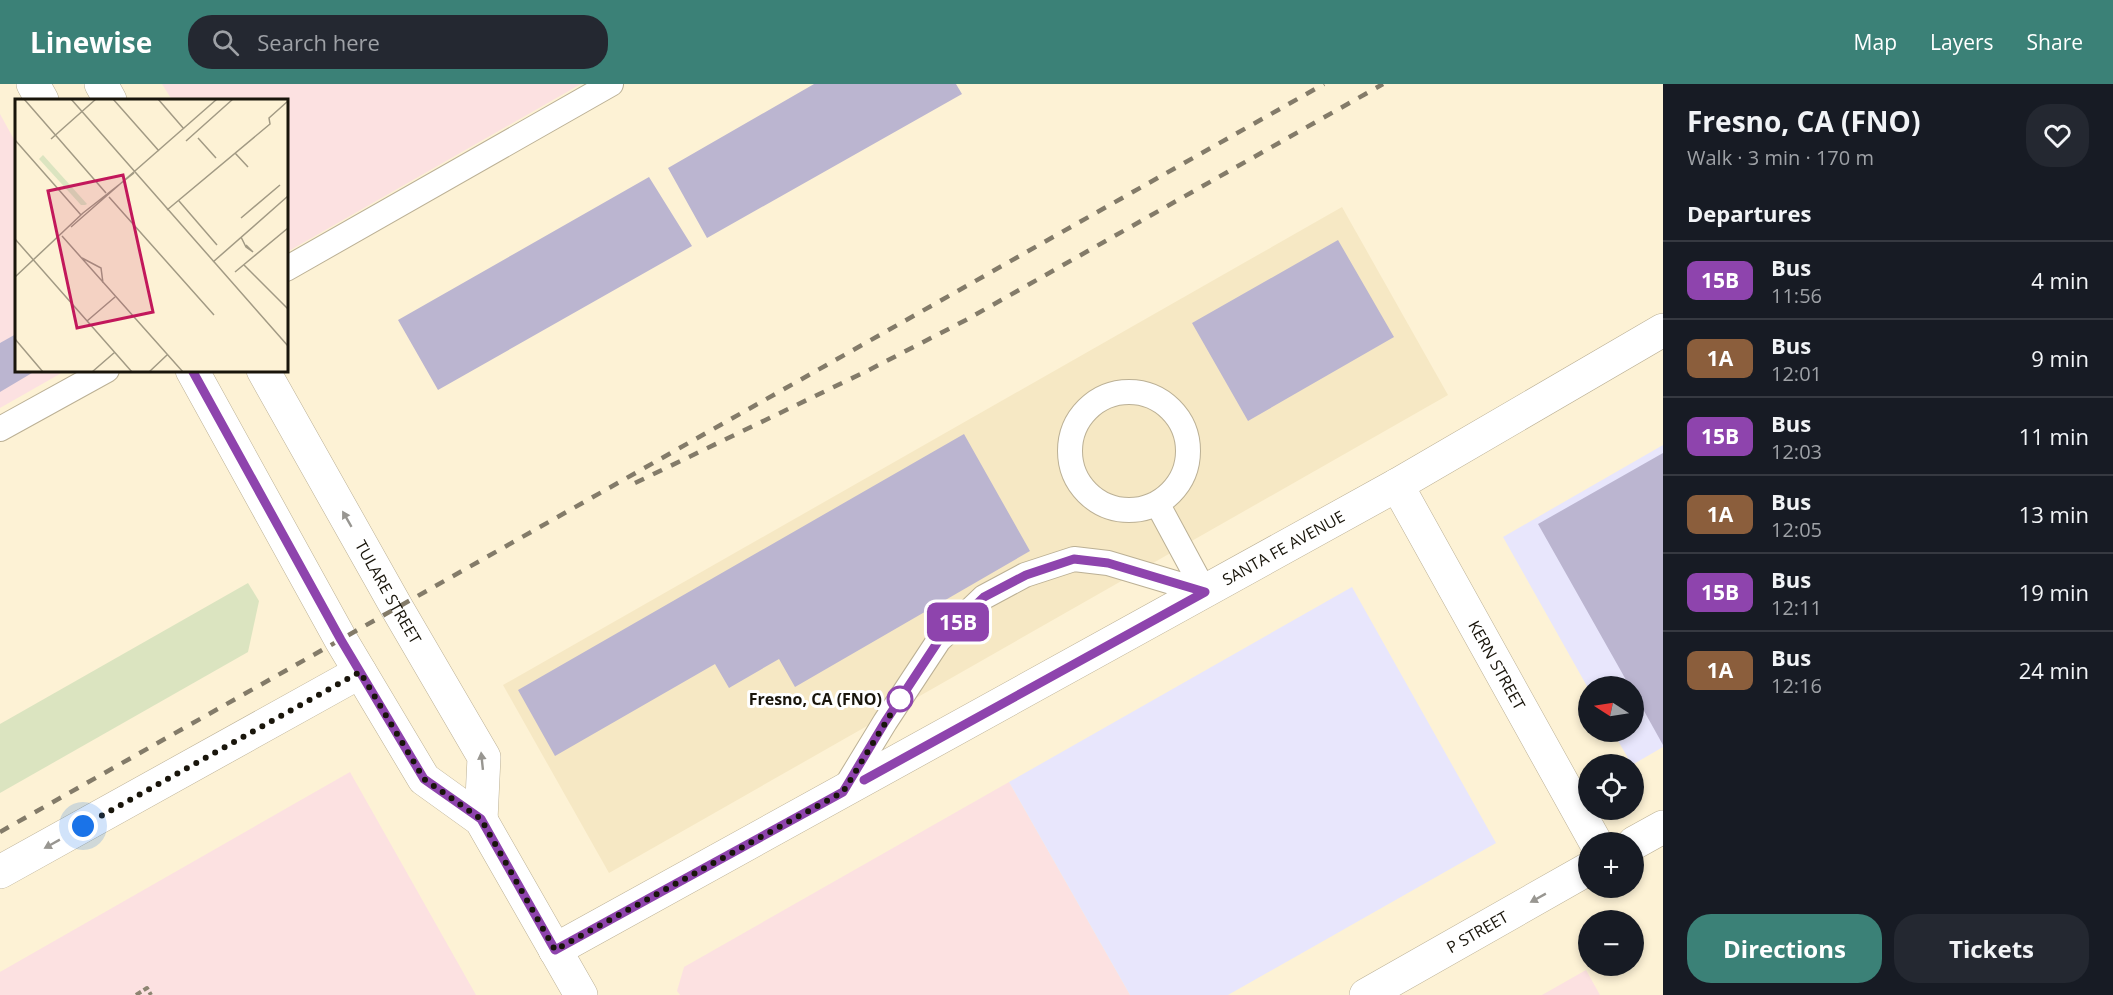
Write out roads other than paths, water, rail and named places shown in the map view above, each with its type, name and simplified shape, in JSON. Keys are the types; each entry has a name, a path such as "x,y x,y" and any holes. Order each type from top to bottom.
{"street":[{"path":"33,84 41,99"},
{"path":"101,84 109,99"},
{"name":"SANTA FE AVENUE","path":"555,950 1397,485 1663,330"},
{"path":"193,372 360,672 424,779 481,819 581,995"},
{"name":"TULARE STREET","path":"264,372 484,757 481,819"},
{"name":"KERN STREET","path":"1397,485 1590,832"},
{"path":"0,872 360,672"},
{"path":"1644,837 1663,827"},
{"name":"P STREET","path":"1366,995 1578,875"}],"lane":[{"path":"288,268 611,84"},
{"path":"0,429 103,372"},
{"path":"1121,392 1149,396 1159,400 1173,412 1183,429 1188,448 1185,467 1177,485 1157,503 1147,508 1127,510 1108,507 1091,497 1078,482 1071,464 1070,445 1076,426 1087,410 1102,399 1121,392"},
{"path":"1157,503 1205,592"},
{"path":"843,792 885,722 939,640 984,597 1026,575 1074,559 1108,563 1205,592"}],"railway":[{"path":"0,832 1324,84"},
{"path":"635,483 869,370 966,320 1383,84"}],"place":[{"name":"Fresno, CA (FNO)","path":"900,699"}]}
